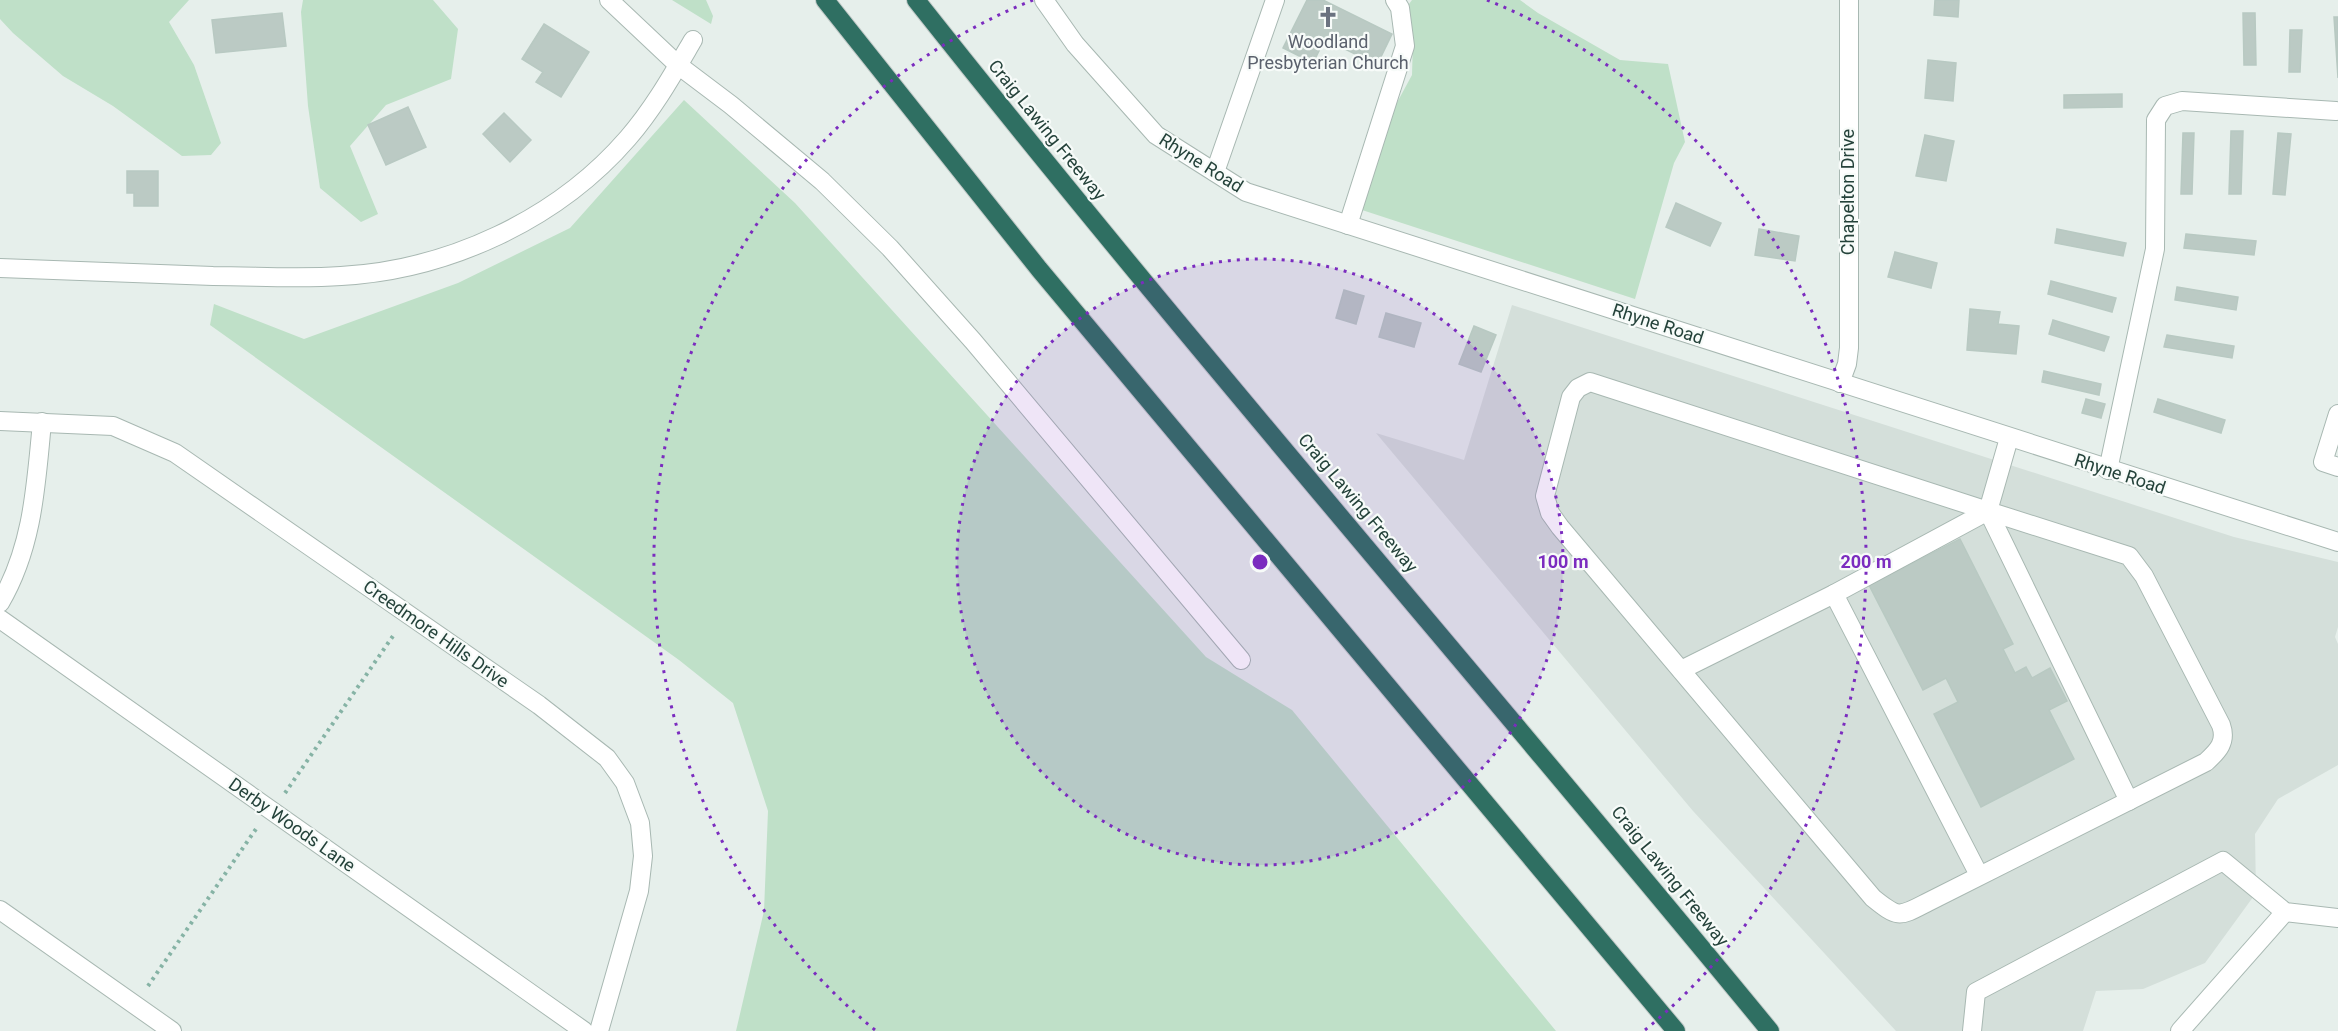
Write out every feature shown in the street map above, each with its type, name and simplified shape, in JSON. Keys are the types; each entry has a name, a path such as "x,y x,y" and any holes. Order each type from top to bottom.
{"highway":[{"path":"825,0 1047,278 1676,1031"},
{"name":"Craig Lawing Freeway","path":"916,0 1088,214 1577,796 1770,1031"}],"street":[{"path":"609,0 678,66 731,105 822,181 890,248 980,350 1241,660"},
{"name":"Rhyne Road","path":"1044,0 1076,44 1156,135 1246,192 2338,542"},
{"path":"1215,172 1275,0"},
{"path":"1348,225 1405,46 1400,8 1395,0"},
{"name":"Chapelton Drive","path":"1840,383 1847,364 1849,348 1847,176 1849,0"},
{"path":"0,268 172,274 341,276 424,263 469,249 534,216 583,182 627,139 650,111 693,40"},
{"path":"2108,470 2155,249 2156,120 2165,106 2182,100 2336,111"},
{"path":"1590,382 2129,556 2145,576 2224,734 2220,750 2206,762 1905,914 1892,914 1873,898 1681,670 1550,513 1545,496 1571,397 1578,388 1590,382"},
{"path":"2338,414 2323,462 2338,467"},
{"name":"Creedmore Hills Drive","path":"0,421 113,426 175,453 539,705 607,758 625,783 640,823 643,856 639,891 599,1031"},
{"path":"0,603 16,570 28,534 36,498 42,422"},
{"path":"2009,438 1988,512 2129,801"},
{"path":"1681,670 1834,594 1988,512"},
{"path":"1834,594 1979,875"},
{"name":"Derby Woods Lane","path":"0,619 584,1031"},
{"path":"1972,1031 1976,993 2223,861 2285,912 2338,918"},
{"path":"0,910 172,1031"},
{"path":"2180,1031 2285,912"}],"path":[{"path":"285,793 395,633"},
{"path":"148,986 258,826"}],"shaded area":[{"path":"1512,305 2234,537 2338,562 2338,627 2335,637 2338,644 2338,765 2278,799 2255,834 2256,893 2205,963 2143,989 2096,991 2083,1031 1896,1031 1693,811 1376,433 1464,460"}],"green space":[{"path":"0,0 189,0 169,22 194,65 221,143 211,155 182,156 113,106 63,76 0,19"},
{"path":"303,0 433,0 458,29 451,79 386,105 350,146 378,214 361,222 320,188 308,106 301,12"},
{"path":"672,0 706,0 713,16 711,24"},
{"path":"1412,0 1520,0 1538,13 1620,60 1668,64 1685,142 1674,163 1635,299 1362,210 1387,121 1412,75 1413,39 1409,4"},
{"path":"684,100 795,203 1206,657 1292,710 1556,1031 736,1031 764,911 768,811 733,703 679,660 210,325 214,304 304,339 458,283 570,228"}],"building":[{"name":"Woodland Presbyterian Church","path":"1307,0 1323,0 1392,34 1377,65 1325,39 1313,63 1283,48"},
{"path":"1935,0 1959,0 1958,17 1934,15"},
{"path":"282,13 286,46 216,53 212,20"},
{"path":"2243,13 2255,13 2256,65 2244,65"},
{"path":"2334,17 2338,17 2338,78"},
{"path":"544,24 589,52 561,97 536,82 543,72 522,59"},
{"path":"2290,30 2302,30 2300,72 2289,72"},
{"path":"1928,60 1956,63 1953,101 1925,98"},
{"path":"2122,94 2122,107 2064,108 2064,95"},
{"path":"408,107 426,147 386,165 368,125"},
{"path":"504,113 531,140 510,162 483,134"},
{"path":"2231,131 2243,131 2241,194 2229,194"},
{"path":"2183,133 2194,133 2192,194 2181,194"},
{"path":"2278,133 2291,134 2285,195 2273,194"},
{"path":"1925,135 1954,141 1946,181 1916,176"},
{"path":"127,171 158,171 158,206 134,206 134,193 127,193"},
{"path":"1676,203 1721,223 1710,246 1666,227"},
{"path":"1759,229 1799,236 1795,261 1755,255"},
{"path":"2057,229 2126,243 2123,256 2055,243"},
{"path":"2186,234 2256,241 2254,255 2184,248"},
{"path":"1895,252 1937,263 1931,288 1888,277"},
{"path":"2051,281 2116,298 2112,312 2048,294"},
{"path":"2177,287 2238,297 2236,310 2175,300"},
{"path":"1344,290 1364,296 1356,324 1336,318"},
{"path":"1970,309 2000,312 1998,324 2019,326 2016,354 1967,350"},
{"path":"1386,313 1421,323 1414,347 1379,337"},
{"path":"2053,320 2109,337 2104,351 2049,334"},
{"path":"1474,326 1496,335 1481,372 1459,364"},
{"path":"2167,335 2234,346 2232,358 2164,347"},
{"path":"2044,371 2101,384 2099,395 2042,382"},
{"path":"2086,399 2105,404 2101,418 2082,413"},
{"path":"2158,399 2225,420 2221,433 2154,412"},
{"path":"1960,539 2013,644 2003,649 2015,673 2026,667 2032,678 2050,668 2067,701 2049,710 2074,759 1981,807 1934,714 1958,702 1946,678 1923,690 1869,585"}],"place":[{"name":"Woodland Presbyterian Church","path":"1328,17"}]}
